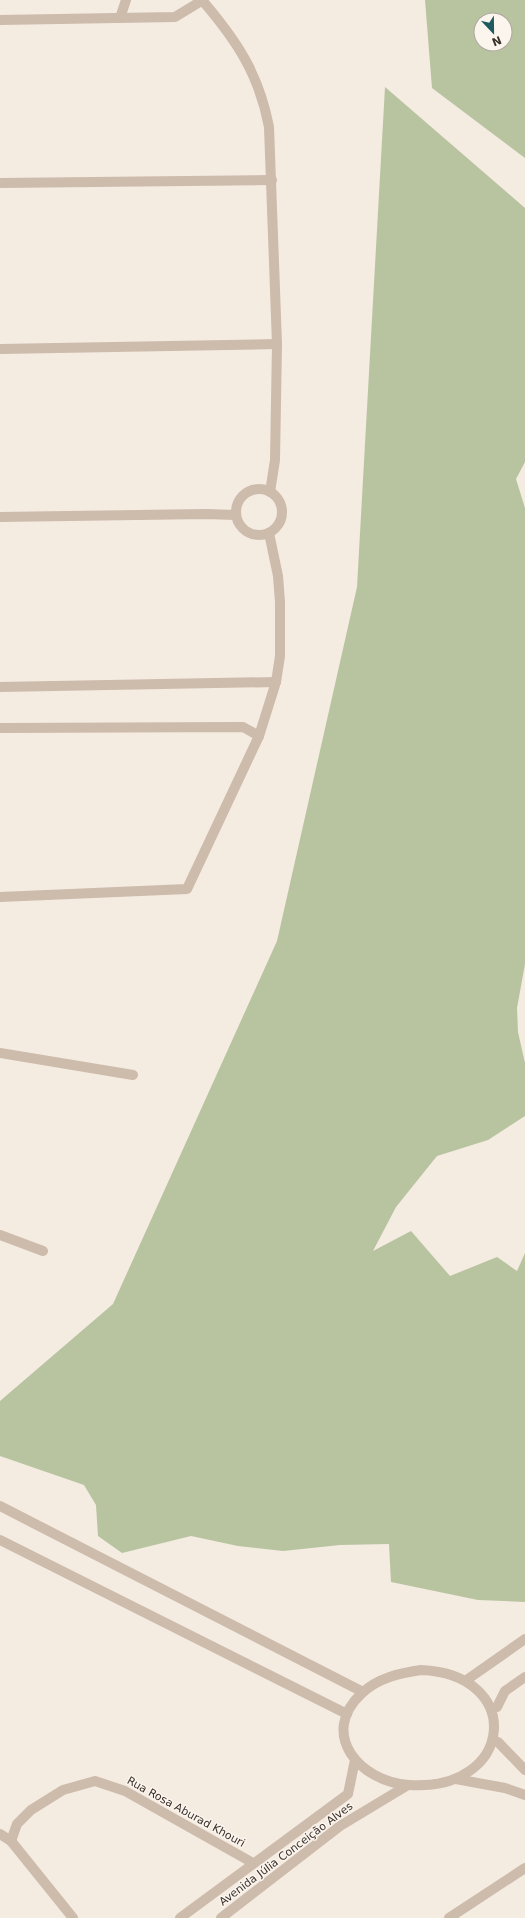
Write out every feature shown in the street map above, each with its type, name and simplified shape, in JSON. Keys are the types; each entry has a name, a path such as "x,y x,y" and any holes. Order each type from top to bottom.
{"street":[{"path":"120,18 126,0"},
{"path":"0,20 175,17 202,0 228,30 247,62 262,96 269,127 272,180 277,344 275,460 270,492"},
{"path":"0,183 272,180"},
{"path":"0,349 277,344"},
{"path":"256,489 270,492 280,502 282,517 275,529 269,534 254,536 247,533 237,522 235,515 238,501 242,495 256,489"},
{"path":"0,517 206,514 235,515"},
{"path":"0,897 187,889 259,736 276,682 280,656 280,602 278,576 269,534"},
{"path":"0,687 276,682"},
{"path":"0,728 243,727 259,736"},
{"path":"0,1053 133,1075"},
{"path":"0,1235 43,1251"},
{"path":"0,1506 363,1692"},
{"path":"0,1540 347,1714"},
{"path":"468,1679 525,1639"},
{"path":"438,1671 468,1679 485,1691 497,1707 501,1718 501,1730 498,1742 492,1754 482,1764 470,1772 456,1779 440,1784 408,1785 377,1777 365,1770 348,1750 344,1738 344,1726 347,1714 353,1703 363,1692 375,1684 389,1677 410,1672 438,1671"},
{"path":"497,1707 505,1690 525,1677"},
{"path":"498,1742 525,1770"},
{"name":"Avenida Júlia Conceição Alves","path":"180,1918 348,1794 355,1760"},
{"path":"456,1779 505,1788 525,1795"},
{"name":"Rua Rosa Aburad Khouri","path":"10,1841 17,1824 31,1810 63,1790 95,1781 125,1791 253,1863"},
{"name":"Avenida Júlia Conceição Alves","path":"221,1918 340,1826 408,1785"},
{"path":"0,1834 10,1841 73,1918"},
{"path":"448,1918 525,1868"}],"green space":[{"path":"425,0 525,0 525,158 432,88"},
{"path":"385,87 525,208 525,462 516,479 525,508 525,964 517,1008 518,1032 525,1063 525,1116 488,1140 437,1156 396,1207 373,1251 411,1231 450,1276 497,1257 517,1271 525,1253 525,1602 478,1600 391,1582 389,1544 340,1545 283,1551 238,1546 191,1536 122,1553 98,1536 96,1505 84,1485 0,1456 0,1401 113,1304 277,941 357,587"}]}
